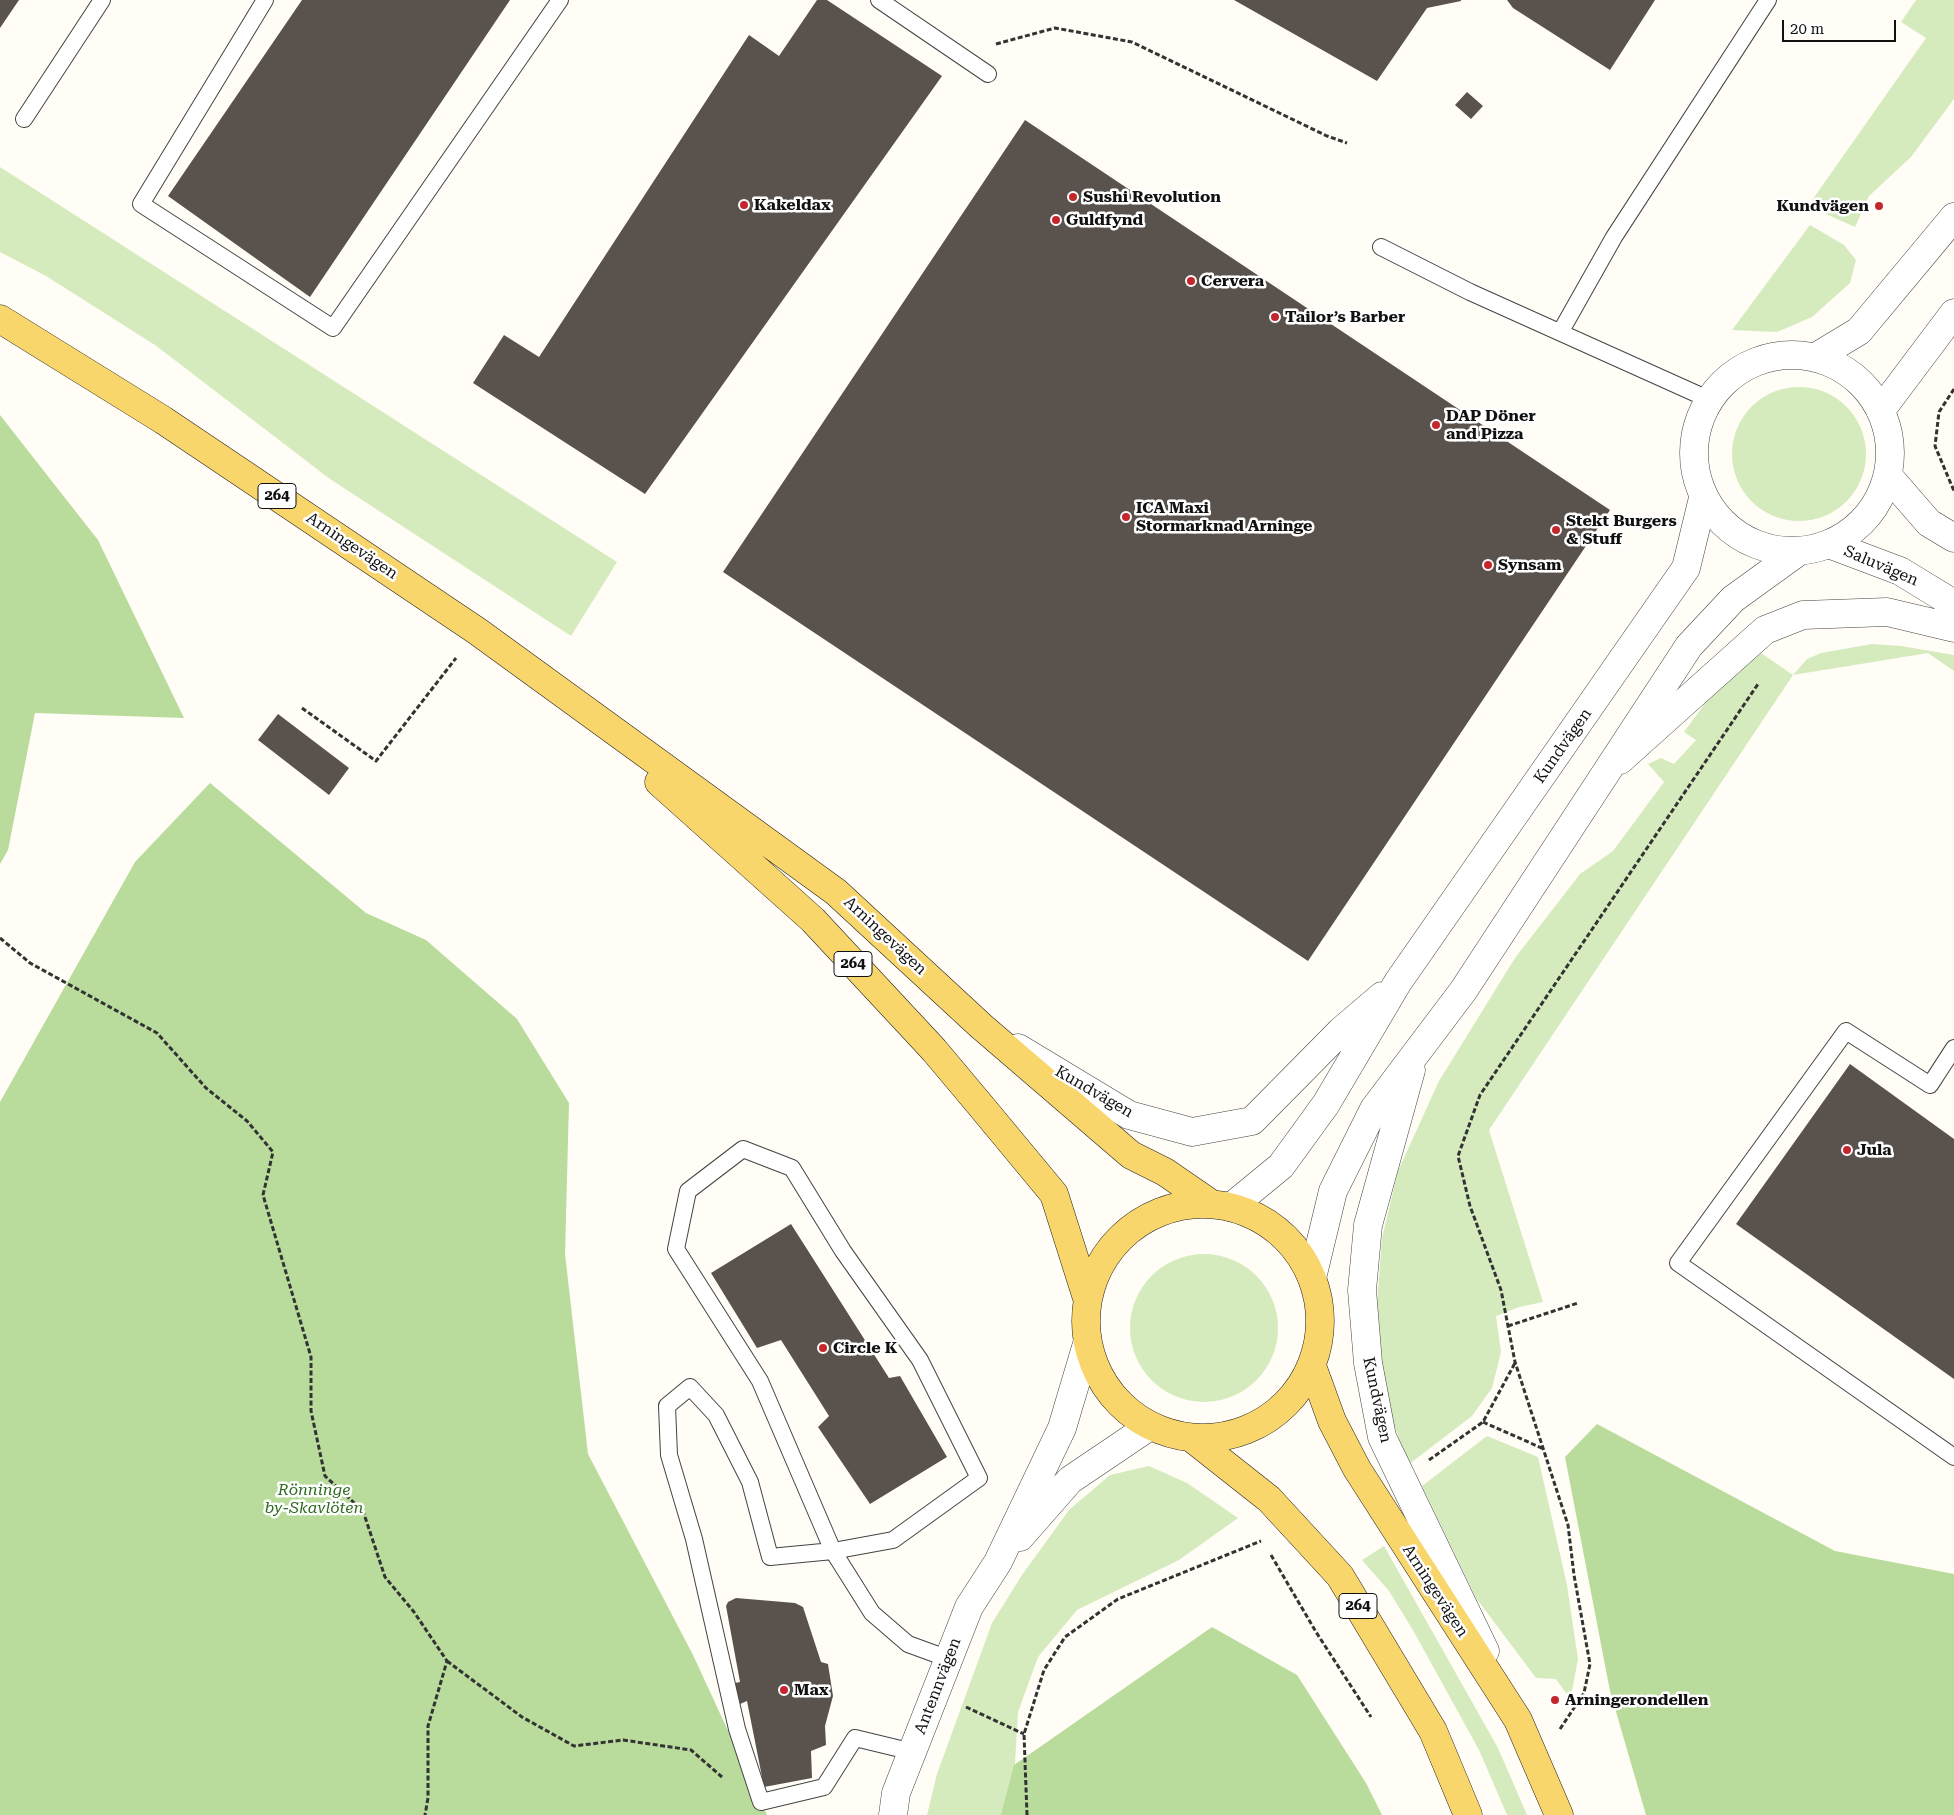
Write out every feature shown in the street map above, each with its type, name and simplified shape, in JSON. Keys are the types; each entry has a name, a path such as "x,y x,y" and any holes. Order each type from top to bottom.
{"main road":[{"name":"Arningevägen","path":"0,319 163,420 478,631 549,682 836,892 981,1026 1131,1154 1220,1205"},
{"name":"Arningevägen","path":"549,682 813,920 934,1050 1054,1194 1087,1298"},
{"name":"264","path":"1220,1205 1265,1221 1293,1246 1312,1278 1321,1322 1312,1366 1292,1398 1264,1422 1230,1436 1193,1439 1171,1435 1150,1426 1128,1412 1109,1393 1095,1370 1087,1344 1087,1298 1102,1259 1131,1228 1168,1208 1220,1205"},
{"name":"Arningevägen","path":"1312,1366 1332,1421 1357,1469 1518,1720 1559,1815"},
{"name":"264","path":"1193,1439 1269,1499 1340,1576 1433,1730 1468,1815"}],"street":[{"path":"1816,357 1859,331 1954,217"},
{"path":"1881,410 1954,313"},
{"path":"1781,354 1816,357 1856,379 1881,410 1891,443 1888,477 1860,526 1831,545 1798,552 1741,540 1703,498 1693,466 1695,431 1708,399 1720,384 1748,364 1781,354"},
{"path":"1888,477 1929,523 1954,538"},
{"name":"Kundvägen","path":"1220,1205 1281,1166 1326,1104 1398,982 1686,568 1703,498"},
{"name":"Saluvägen","path":"1831,545 1900,571 1954,604"},
{"name":"Kundvägen","path":"1312,1278 1333,1191 1374,1109 1463,991 1689,646 1733,599 1798,552"},
{"name":"Kundvägen","path":"1604,775 1765,630 1804,615 1887,612 1954,628"},
{"name":"Kundvägen","path":"981,1026 1129,1114 1192,1132 1252,1122 1341,1031 1398,982"},
{"name":"Kundvägen","path":"1414,1057 1368,1225 1362,1290 1368,1364 1382,1437 1518,1720"},
{"name":"Antennvägen","path":"893,1815 896,1793 969,1607 998,1562 1062,1428 1087,1344"},
{"name":"Antennvägen","path":"998,1562 1070,1480 1150,1426"}],"lane":[{"path":"24,119 102,0"},
{"path":"265,0 141,204 333,328 560,0"},
{"path":"878,0 988,74"},
{"path":"1561,332 1614,238 1768,0"},
{"path":"1381,247 1470,292 1708,399"},
{"path":"1954,1048 1930,1085 1846,1031 1678,1263 1954,1457"},
{"path":"913,1752 855,1738 824,1787 761,1802 737,1729 694,1539 668,1455 667,1406 690,1387 716,1415 750,1482 770,1557 833,1551 893,1540 980,1478 920,1360 843,1251 792,1168 743,1149 688,1191 676,1249 760,1381 833,1551 872,1613 908,1644 949,1659"}],"path":[{"path":"968,62 992,45 1055,28 1132,42 1327,136 1347,143"},
{"path":"1954,390 1939,412 1935,446 1954,491"},
{"path":"302,708 376,761 478,631"},
{"path":"1558,1731 1584,1693 1590,1664 1574,1575 1568,1525 1516,1362 1501,1290 1470,1206 1458,1156 1480,1096 1763,677"},
{"path":"0,938 30,963 157,1033 206,1088 247,1122 272,1152 263,1195 311,1357 311,1411 325,1476 363,1512 385,1578 414,1612 447,1661 522,1717 574,1746 623,1740 690,1750 725,1780"},
{"path":"1508,1326 1578,1303"},
{"path":"1421,1466 1484,1422 1516,1362"},
{"path":"1484,1422 1544,1449"},
{"path":"1027,1815 1024,1734 1044,1670 1064,1637 1118,1599 1263,1540 1316,1632 1371,1717"},
{"path":"425,1815 428,1798 428,1726 447,1661"}],"green space":[{"path":"1916,0 1954,0 1954,99 1911,157 1869,196 1855,227 1808,206 1926,38 1901,22"},
{"path":"0,167 617,562 571,636 330,479 155,345 46,276 0,252"},
{"path":"1810,225 1844,245 1856,260 1850,283 1812,317 1777,332 1732,330"},
{"path":"1799,387 1825,392 1836,398 1846,407 1855,417 1861,428 1866,454 1861,480 1855,491 1846,501 1836,510 1825,516 1799,521 1773,516 1762,510 1752,501 1743,491 1737,480 1732,454 1737,428 1743,417 1752,407 1762,398 1773,392"},
{"path":"0,415 98,540 184,718 35,713 8,850 0,864"},
{"path":"1872,644 1901,646 1954,655 1954,671 1928,653 1793,675 1807,659 1821,653"},
{"path":"1761,653 1793,675 1489,1130 1543,1302 1519,1307 1496,1316 1501,1352 1492,1388 1472,1416 1408,1465 1382,1389 1376,1316 1382,1238 1398,1171 1439,1081 1515,958 1580,874 1613,851 1664,782 1648,764 1661,758 1674,764 1696,740 1684,732 1726,675"},
{"name":"Rönninge by-Skavlöten","path":"210,783 366,913 426,940 517,1019 569,1103 565,1254 588,1454 693,1655 767,1815 0,1815 0,1102 135,862"},
{"path":"1204,1254 1232,1260 1256,1276 1272,1300 1278,1328 1272,1356 1256,1380 1232,1396 1204,1402 1176,1396 1152,1380 1136,1356 1130,1328 1136,1300 1152,1276 1176,1260"},
{"path":"1597,1424 1835,1551 1954,1574 1954,1815 1646,1815 1610,1691 1565,1457"},
{"path":"1487,1436 1538,1457 1567,1585 1578,1659 1572,1691 1568,1696 1556,1679 1536,1678 1476,1598 1422,1486"},
{"path":"1149,1466 1187,1483 1238,1518 1179,1560 1077,1610 1038,1657 1018,1712 1012,1815 927,1815 937,1774 992,1623 1022,1575 1069,1510 1110,1475"},
{"path":"1384,1546 1498,1748 1527,1815 1507,1815 1479,1750 1414,1632 1389,1591 1362,1560"},
{"path":"1212,1627 1297,1675 1366,1783 1382,1815 1001,1815 1014,1765"}],"building":[{"path":"0,0 19,0 0,28"},
{"path":"302,0 510,0 310,297 168,196"},
{"name":"Kakeldax","path":"817,0 827,0 942,76 645,494 473,383 504,335 539,357 749,35 779,56"},
{"path":"1234,0 1461,1 1427,8 1377,81"},
{"path":"1507,0 1655,0 1610,70 1513,8"},
{"path":"1467,92 1483,106 1471,119 1455,105"},
{"path":"1025,120 1610,510 1308,961 723,572"},
{"path":"278,714 349,768 329,795 258,740"},
{"path":"1850,1064 1954,1139 1954,1379 1736,1224"},
{"path":"791,1224 889,1378 900,1376 947,1457 870,1504 818,1427 829,1416 781,1340 757,1348 711,1273"},
{"name":"Max","path":"736,1598 795,1603 803,1607 821,1662 828,1664 833,1696 825,1726 826,1745 811,1751 812,1778 764,1787 747,1701 740,1704 735,1683 740,1682 726,1606 728,1602"}],"place":[{"name":"Sushi Revolution","path":"1073,197"},
{"name":"Kakeldax","path":"744,205"},
{"name":"Kundvägen","path":"1879,206"},
{"name":"Guldfynd","path":"1056,220"},
{"name":"Cervera","path":"1191,281"},
{"name":"Tailor’s Barber","path":"1275,317"},
{"name":"DAP Döner and Pizza","path":"1436,425"},
{"name":"ICA Maxi Stormarknad Arninge","path":"1126,517"},
{"name":"Stekt Burgers & Stuff","path":"1556,530"},
{"name":"Synsam","path":"1488,565"},
{"name":"Jula","path":"1847,1150"},
{"name":"Circle K","path":"823,1348"},
{"name":"Max","path":"784,1690"},
{"name":"Arningerondellen","path":"1555,1700"}]}
